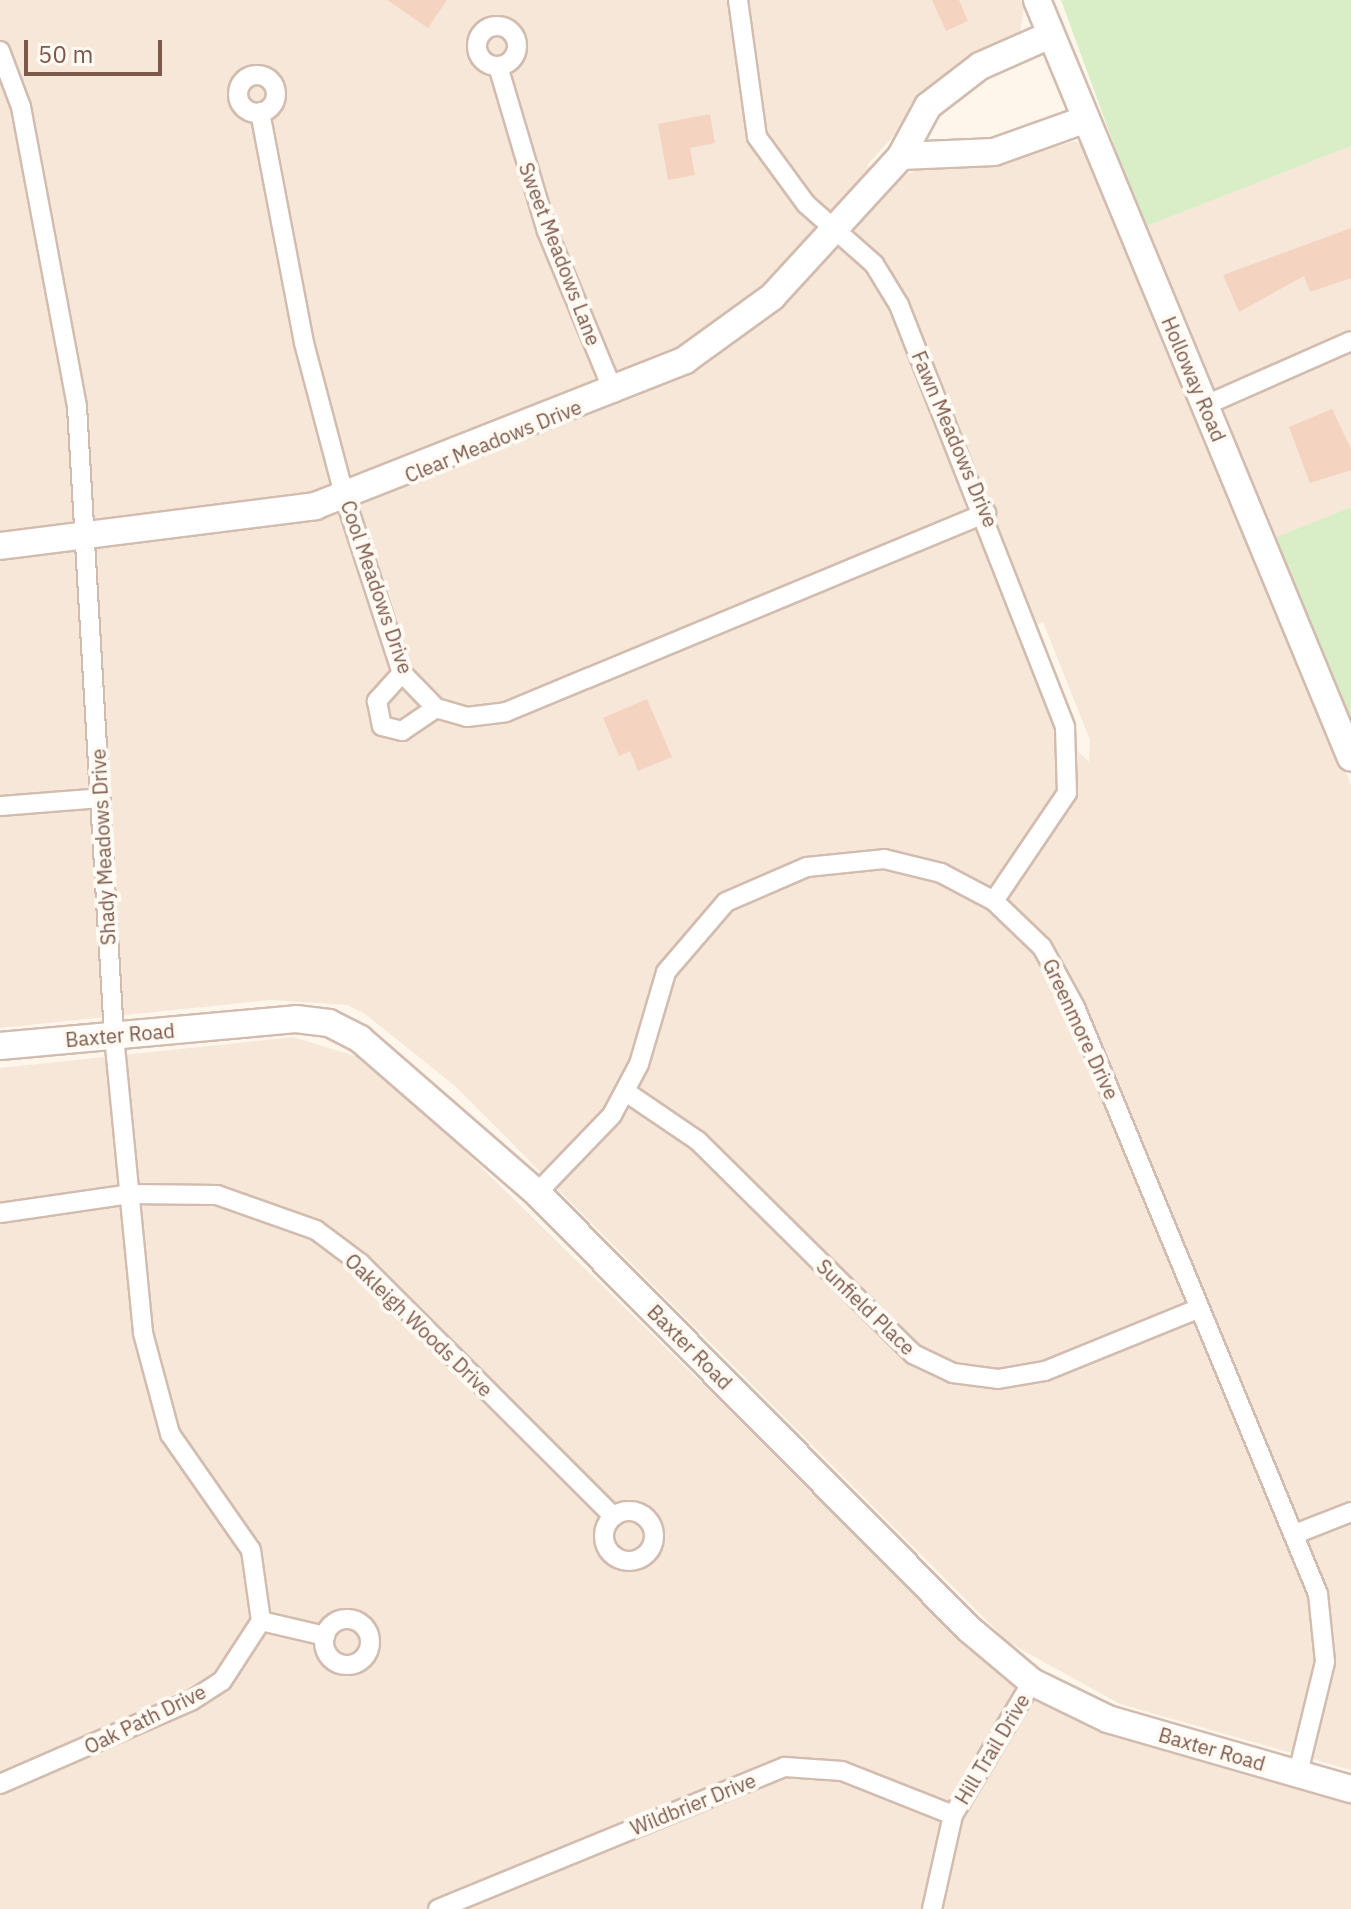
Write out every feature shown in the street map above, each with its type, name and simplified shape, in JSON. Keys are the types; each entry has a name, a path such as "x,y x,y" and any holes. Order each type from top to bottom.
{"street":[{"name":"Fawn Meadows Drive","path":"738,0 757,137 832,228 887,282 986,513 1065,727 1072,771 1051,826 994,901"},
{"name":"Holloway Road","path":"1037,0 1084,120 1206,405 1351,758"},
{"name":"Clear Meadows Drive","path":"0,546 86,540 280,514 345,498 614,393 685,360 772,297 901,156 928,106 980,66 1050,35"},
{"name":"Shady Meadows Drive","path":"0,51 21,107 72,372 86,540 114,1036 143,1333 170,1434 251,1550 261,1621"},
{"name":"Sweet Meadows Lane","path":"498,66 547,231 614,393"},
{"name":"Cool Meadows Drive","path":"260,112 304,343 345,498 402,673 436,708"},
{"path":"901,156 994,152 1084,120"},
{"path":"1206,405 1351,341"},
{"path":"402,673 377,701 382,726 402,731 436,708 467,717 506,712 986,513"},
{"path":"0,806 101,798"},
{"name":"Greenmore Drive","path":"537,1193 600,1131 626,1092 666,972 726,902 807,867 884,859 941,873 994,901 1059,973 1295,1534 1327,1634 1298,1773"},
{"name":"Baxter Road","path":"0,1046 296,1019 329,1023 389,1059 537,1193 969,1629 1032,1682 1108,1719 1351,1789"},
{"name":"Sunfield Place","path":"626,1092 698,1141 913,1354 953,1373 998,1379 1045,1371 1200,1308"},
{"name":"Oakleigh Woods Drive","path":"0,1213 130,1194 217,1195 316,1230 360,1263 613,1516"},
{"path":"1295,1534 1351,1512"},
{"path":"261,1621 325,1636"},
{"name":"Oak Path Drive","path":"0,1784 191,1701 222,1681 261,1621"},
{"name":"Hill Trail Drive","path":"932,1909 953,1815 1032,1682"},
{"name":"Wildbrier Drive","path":"438,1909 785,1767 842,1771 953,1815"}],"shaded area":[{"path":"0,0 1025,0 1020,34 918,109 867,165 884,187 921,167 1011,160 1075,141 1087,147 1351,785 1351,1770 1120,1704 1008,1642 454,1085 365,1014 347,1005 270,1000 0,1028","holes":["1043,622 1090,740 1089,762 1065,739 1023,631"]},
{"path":"1351,146 1351,507 1274,538 1144,227"},
{"path":"293,1037 358,1057 392,1080 998,1673 1052,1708 1159,1750 1351,1802 1351,1909 0,1909 0,1068"}],"green space":[{"path":"1061,0 1351,0 1351,146 1144,227"},
{"path":"1351,507 1351,719 1274,538"}],"building":[{"path":"387,0 447,0 428,28"},
{"path":"932,0 959,0 968,21 946,31"},
{"path":"710,114 715,143 690,148 695,175 668,180 658,124"},
{"path":"1351,228 1351,278 1310,292 1304,276 1239,312 1223,275"},
{"path":"1332,409 1351,449 1351,470 1310,483 1289,427"},
{"path":"647,699 672,757 638,771 630,751 619,756 603,718"}]}
